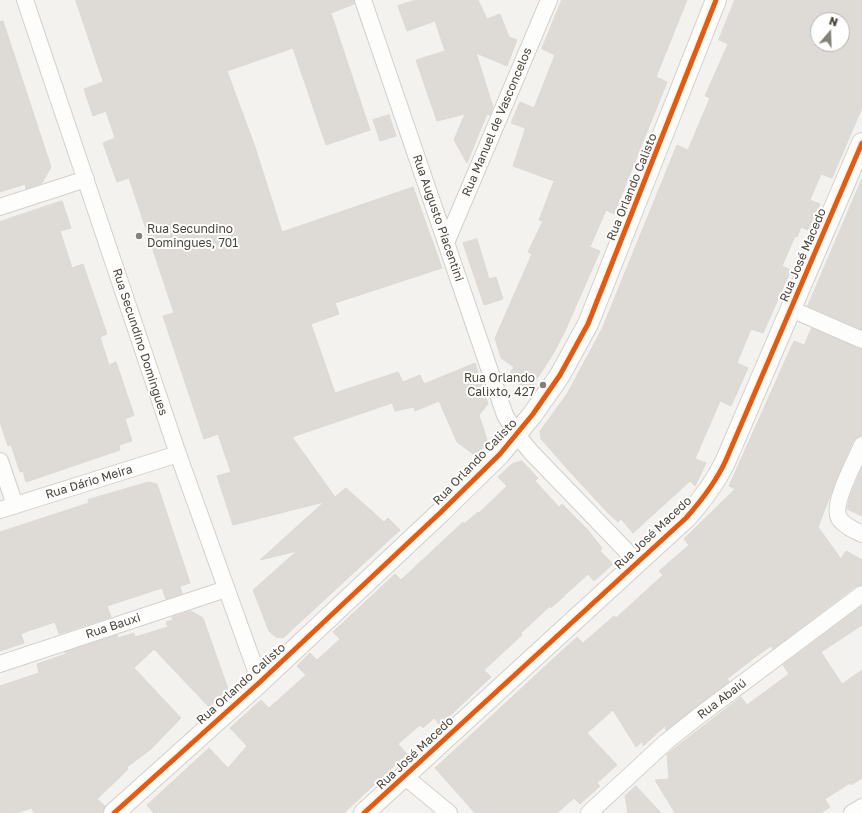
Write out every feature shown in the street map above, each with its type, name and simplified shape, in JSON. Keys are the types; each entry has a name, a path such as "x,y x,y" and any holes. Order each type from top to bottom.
{"street":[{"name":"Rua Secundino Domingues","path":"25,0 178,454 260,682"},
{"name":"Rua Augusto Piacentini","path":"363,0 505,415 517,435 637,562"},
{"name":"Rua Manuel de Vasconcelos","path":"446,243 549,0"},
{"name":"Rua Orlando Calisto","path":"114,813 260,682 441,512 500,454 517,435 560,375 588,324 716,0"},
{"name":"Rua José Macedo","path":"364,813 686,518 717,479 862,143"},
{"path":"0,207 86,179"},
{"path":"791,309 862,340"},
{"path":"862,445 840,496 837,508 838,516 844,524 862,534"},
{"name":"Rua Dário Meira","path":"7,507 178,454"},
{"path":"0,461 7,507"},
{"name":"Rua Bauxi","path":"0,664 226,589"},
{"name":"Rua Abaiú","path":"589,813 666,742 862,594"},
{"path":"404,776 449,813"},
{"path":"852,813 862,807"}],"building":[{"path":"76,0 354,0 354,4 331,13 370,130 326,145 293,48 227,71 255,147 282,232 413,187 442,268 335,303 339,314 311,324 335,393 398,372 403,382 420,375 424,384 475,363 488,404 479,415 488,443 476,456 457,442 439,401 415,411 414,407 395,411 392,403 292,437 335,497 346,488 384,522 388,518 400,530 283,638 276,637 269,631 253,590 297,551 260,560 324,502 233,525 217,476 231,472 218,434 204,439 163,316 174,313 129,178 117,182 103,143 115,138 106,111 93,116 84,89 103,82"},
{"path":"416,0 478,0 487,19 500,14 509,37 517,40 507,66 476,53 493,107 490,115 487,114 467,163 454,140 465,114 437,121 416,60 445,51 435,21 407,31 398,6"},
{"path":"562,0 687,0 656,77 667,82 614,214 606,210 590,247 600,251 565,331 553,354 529,391 517,382 519,379 510,373 514,367 501,358 495,338 532,254 528,252 543,221 539,220 554,181 513,166 525,128 511,123 520,102 534,108 555,55 542,49"},
{"path":"735,0 862,0 862,108 832,178 821,174 810,200 820,204 808,230 801,227 797,237 795,236 782,266 791,270 763,333 751,329 737,363 748,368 731,406 720,401 695,459 706,463 695,486 690,481 633,533 621,519 618,522 608,513 570,472 541,439 540,431 567,394 602,329 677,145 688,150 710,98 705,96 728,44 719,40"},
{"path":"3,21 51,167 42,183 26,189 25,184 0,192 0,22"},
{"path":"389,115 396,136 380,141 373,120"},
{"path":"862,179 862,330 808,306"},
{"path":"62,201 71,228 60,231 72,268 83,264 107,334 100,337 109,365 116,362 134,415 125,419 132,441 119,445 120,450 26,482 23,471 20,472 11,445 8,446 0,422 0,222"},
{"path":"477,239 489,279 496,277 503,299 484,305 463,243"},
{"path":"812,328 862,349 862,436 857,437 853,441 818,527 841,559 846,551 862,560 862,585 856,586 773,649 771,646 754,658 727,679 729,682 666,730 665,726 643,746 643,741 636,747 613,710 587,733 617,765 597,783 600,786 580,804 574,798 557,813 475,813 435,768 577,637 583,643 614,616 616,618 663,575 659,571 689,545 684,539 735,489 729,486 794,341 804,345"},
{"path":"522,461 538,478 535,481 559,507 562,504 587,529 602,548 600,551 613,564 594,581 588,574 551,608 550,606 521,633 522,635 484,670 491,677 440,725 434,718 423,728 420,725 398,744 407,754 344,813 154,813 147,805 209,748 228,768 247,746 230,728 261,700 269,708 306,675 297,666 310,653 317,660 340,639 333,632 395,574 401,580 463,522 464,524 478,512 479,513 507,486 498,477 512,464"},
{"path":"862,468 862,516 847,509 850,496"},
{"path":"149,482 157,484 190,583 180,586 182,594 166,599 162,588 107,606 111,617 59,634 55,622 21,634 24,643 0,651 0,532 89,503 88,500"},
{"path":"862,606 862,625 821,652 842,684 862,670 862,778 851,785 850,783 825,799 830,807 821,813 675,813 655,780 669,779 667,754 741,697 747,705 789,674 783,665"},
{"path":"191,611 203,618 228,689 209,707 154,649 134,668 181,718 151,749 127,767 128,769 97,799 105,806 103,813 34,813 32,808 16,813 0,813 0,686 39,673 37,664 66,654 65,652 117,635 118,638 134,633 135,637 168,627 166,622 173,620 172,617"},
{"path":"636,786 661,813 628,813 625,796"}],"cycle path":[{"path":"114,813 260,682 441,512 500,454 533,414 560,375 588,324 716,0"},
{"path":"364,813 686,518 703,498 718,476 726,460 862,143"}],"place":[{"name":"Rua Secundino Domingues, 701","path":"139,236"},
{"name":"Rua Orlando Calixto, 427","path":"543,385"}]}
